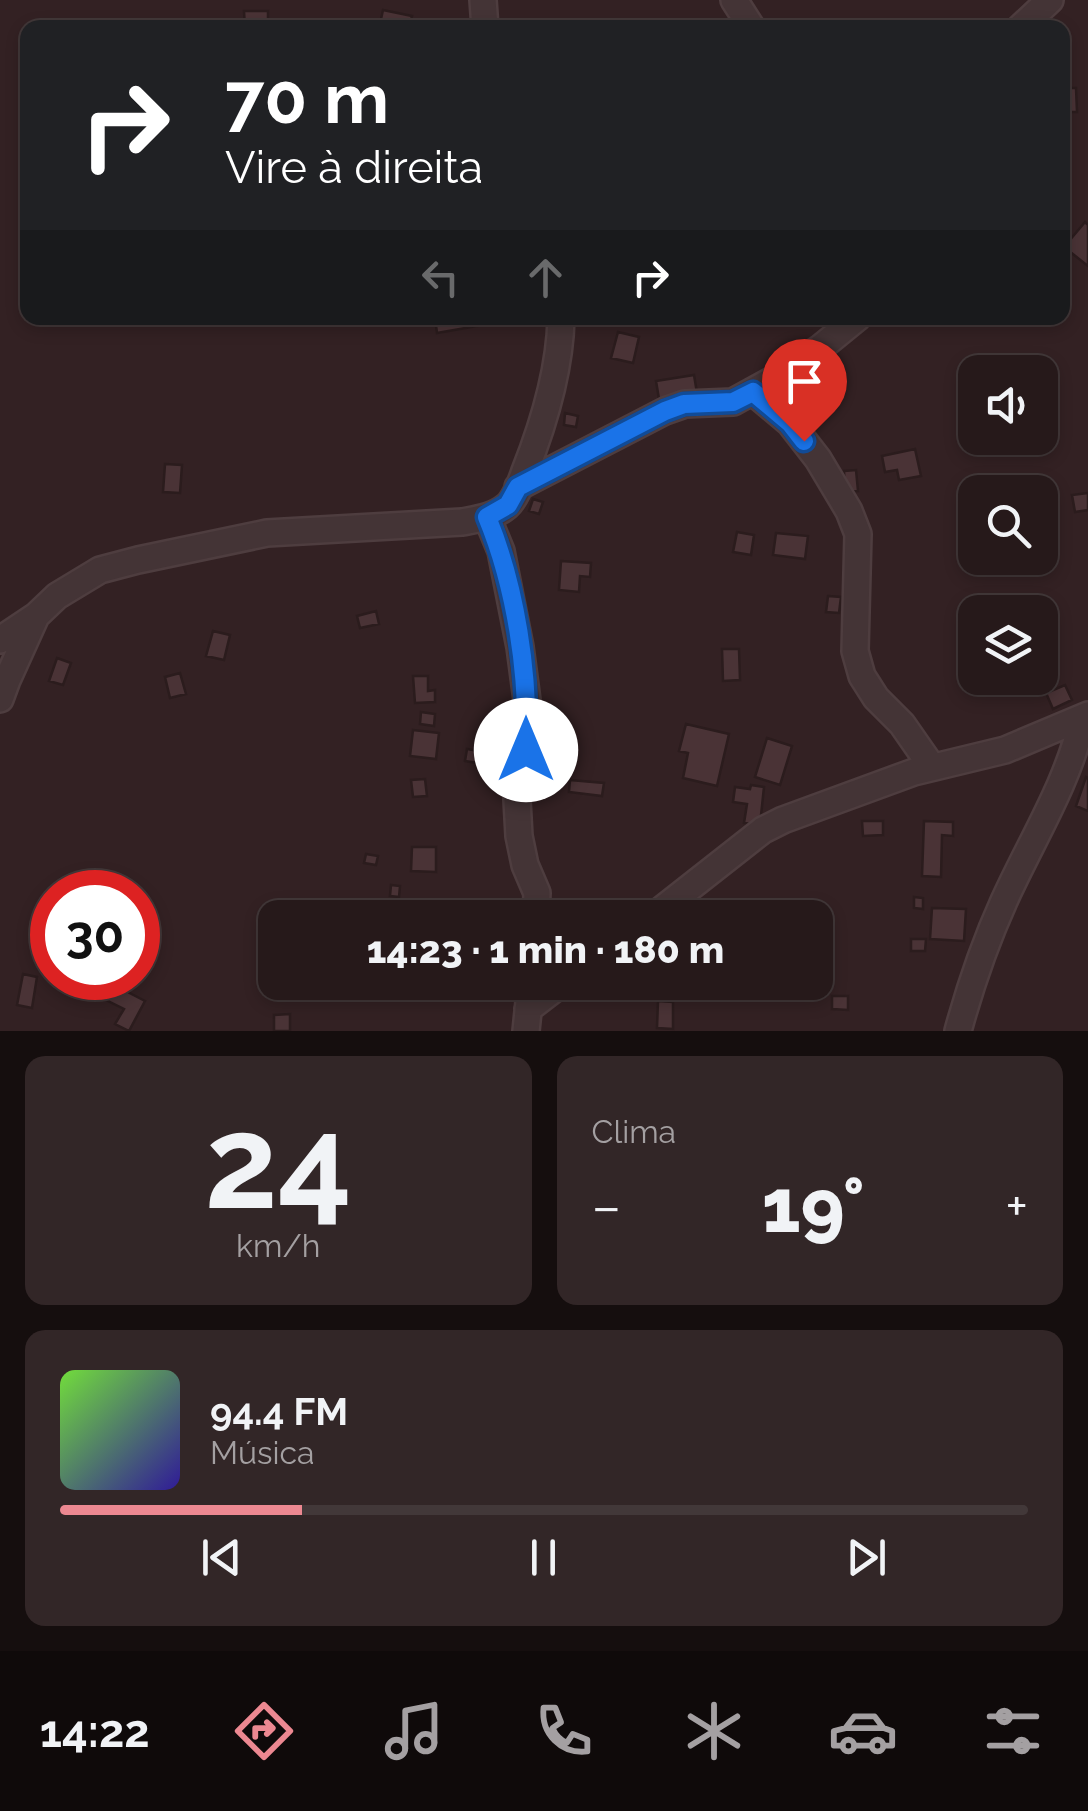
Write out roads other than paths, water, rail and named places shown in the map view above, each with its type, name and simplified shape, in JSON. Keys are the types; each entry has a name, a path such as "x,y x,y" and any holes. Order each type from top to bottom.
{"street":[{"path":"1026,20 1050,0"},
{"path":"0,640 57,596 100,570 138,560 267,533 462,522 487,517 508,505 544,422 558,354 560,325"},
{"path":"518,487 665,411 684,404 733,402 819,349 848,325"},
{"path":"753,392 790,423 818,459 849,511 858,534 856,652 862,676 932,767"},
{"path":"487,517 501,551 528,708 526,750 517,800 522,850 536,900"},
{"path":"0,699 36,616"},
{"path":"674,900 762,830 782,820 932,767 1005,750 1086,717"},
{"path":"958,1031 978,965 1004,901 1069,768 1086,717"},
{"path":"527,1020 546,1000"}]}
